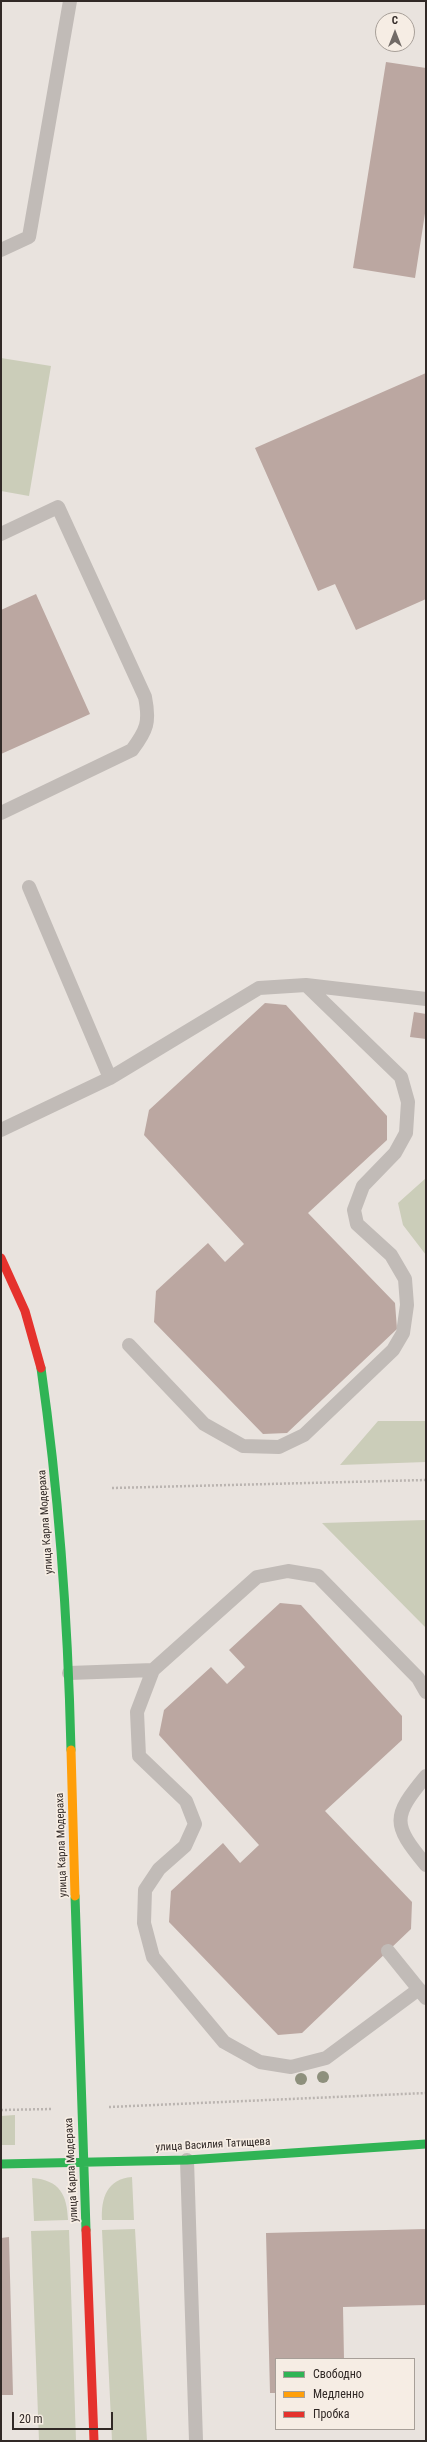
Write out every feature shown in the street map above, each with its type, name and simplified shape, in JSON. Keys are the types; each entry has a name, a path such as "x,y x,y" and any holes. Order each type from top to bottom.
{"street":[{"name":"улица Карла Модераха","path":"1,1258 25,1311 40,1363 52,1444 69,1673 81,2108 94,2441"},
{"name":"улица Василия Татищева","path":"1,2164 188,2160 426,2144"}],"lane":[{"path":"1,250 29,237 70,1"},
{"path":"1,534 58,507 145,697 149,715 145,733 132,750 1,813"},
{"path":"30,887 110,1078"},
{"path":"129,1345 204,1424 243,1446 279,1447 304,1435 393,1350 403,1333 407,1305 405,1279 391,1255 357,1224 354,1210 362,1186 395,1153 406,1133 408,1102 401,1077 306,985"},
{"path":"1,1130 110,1078 259,988 306,985 426,999"},
{"path":"388,1951 423,1994 326,2058 291,2067 260,2062 224,2042 153,1957 144,1923 145,1890 159,1869 185,1846 195,1824 186,1801 139,1756 137,1712 153,1670 257,1577 288,1571 318,1576 418,1678 426,1692"},
{"path":"69,1673 153,1670"},
{"path":"426,1776 406,1800 400,1812 400,1828 406,1841 426,1865"},
{"path":"188,2160 196,2441"}],"path":[{"path":"112,1488 426,1480"},
{"path":"1,2110 426,2093"}],"green space":[{"path":"1,358 51,366 29,496 1,491"},
{"path":"426,1178 426,1255 403,1225 398,1203"},
{"path":"378,1421 426,1421 426,1462 340,1465"},
{"path":"426,1520 426,1628 322,1523"},
{"path":"15,2115 15,2145 1,2145 1,2116"},
{"path":"132,2177 134,2220 102,2220 104,2197 107,2191 117,2181"},
{"path":"32,2178 42,2179 49,2182 60,2190 66,2203 68,2220 34,2221"},
{"path":"135,2229 147,2441 112,2441 102,2230"},
{"path":"69,2230 76,2441 39,2441 31,2231"}],"building":[{"path":"386,62 426,68 426,207 415,278 353,268"},
{"path":"426,373 426,599 356,630 335,584 318,591 255,448"},
{"path":"36,594 90,714 1,754 1,610"},
{"path":"265,1003 286,1005 387,1116 387,1140 308,1213 395,1303 397,1329 287,1433 263,1434 154,1322 156,1291 208,1243 225,1262 244,1244 144,1135 149,1110"},
{"path":"414,1012 426,1014 426,1039 410,1037"},
{"path":"280,1603 301,1605 402,1716 402,1740 325,1811 412,1902 411,1929 302,2033 278,2035 169,1922 171,1891 223,1843 240,1863 259,1845 159,1735 164,1710 211,1667 227,1684 245,1667 229,1650"},
{"path":"426,2229 426,2305 343,2307 344,2358 275,2358 275,2393 270,2393 266,2233"},
{"path":"9,2237 13,2395 1,2395 1,2238"}],"traffic: fast":[{"path":"41,1368 53,1463 62,1559 68,1654 71,1750"},
{"path":"75,1896 86,2230"},
{"path":"1,2164 187,2160 426,2144"}],"traffic: slow":[{"path":"71,1750 75,1896"}],"traffic: jam":[{"path":"1,1258 25,1311 41,1368"},
{"path":"86,2230 94,2441"}]}
